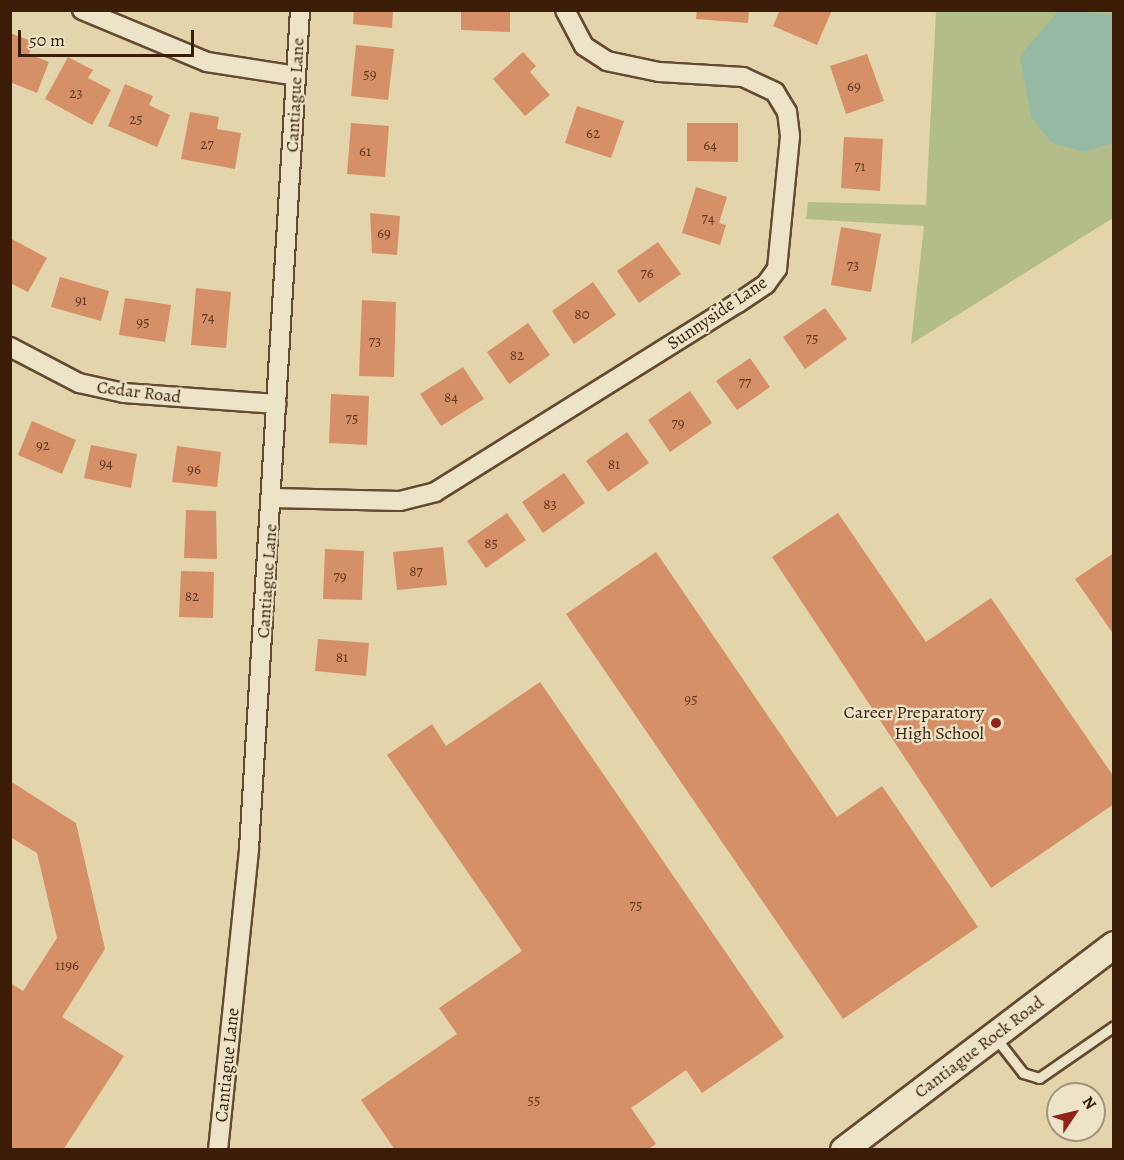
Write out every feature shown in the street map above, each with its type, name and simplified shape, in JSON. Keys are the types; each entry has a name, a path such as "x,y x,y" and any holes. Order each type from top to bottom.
{"main road":[{"name":"Cantiague Rock Road","path":"844,1149 1113,945"}],"street":[{"path":"82,10 207,62 296,76"},
{"name":"Cantiague Lane","path":"218,1149 249,849 273,498 300,10"},
{"name":"Sunnyside Lane","path":"273,498 400,501 435,492 738,303 766,284 777,269 790,136 787,112 775,92 744,77 659,72 608,61 584,46 565,10"},
{"name":"Cedar Road","path":"10,347 79,383 124,393 277,404"}],"lane":[{"path":"994,1035 1023,1073 1039,1078 1113,1026"}],"shaded area":[{"path":"1059,10 1113,15 1113,143 1084,152 1052,143 1031,117 1020,56"},
{"path":"936,11 1113,11 1113,218 911,344 924,226 806,219 808,202 926,205"}],"building":[{"path":"354,10 393,10 392,28 353,24"},
{"path":"461,10 510,10 510,32 461,30"},
{"path":"697,10 749,10 748,23 696,19"},
{"path":"780,10 832,10 817,45 773,26"},
{"path":"10,33 34,42 29,54 49,62 37,93 10,82"},
{"path":"356,45 394,49 388,100 351,96"},
{"path":"523,52 536,66 530,72 550,95 525,116 493,79"},
{"path":"867,54 884,101 846,114 830,66"},
{"path":"68,57 93,70 88,78 111,90 92,125 45,99"},
{"path":"125,84 153,96 149,105 170,115 157,147 108,126"},
{"path":"577,106 624,121 611,158 565,143"},
{"path":"190,112 219,117 217,129 241,133 235,169 181,159"},
{"path":"351,123 389,126 385,177 347,174"},
{"path":"687,123 738,123 738,162 687,161"},
{"path":"844,137 883,139 880,191 841,188"},
{"path":"696,187 727,197 719,223 726,225 720,245 682,233"},
{"path":"370,213 400,216 397,255 372,253"},
{"path":"841,227 881,234 871,292 831,285"},
{"path":"10,238 47,258 28,292 10,283"},
{"path":"658,242 681,274 639,303 617,271"},
{"path":"60,277 109,291 101,321 51,307"},
{"path":"593,282 616,315 574,344 552,311"},
{"path":"196,288 231,292 226,348 191,345"},
{"path":"125,298 171,305 165,342 119,335"},
{"path":"362,300 396,302 394,377 359,376"},
{"path":"825,308 847,339 805,369 783,337"},
{"path":"528,323 550,355 509,384 487,352"},
{"path":"750,358 770,387 737,410 716,381"},
{"path":"463,367 484,399 441,426 420,394"},
{"path":"690,391 712,423 670,452 648,420"},
{"path":"331,394 369,396 367,445 329,443"},
{"path":"32,421 76,440 62,474 18,455"},
{"path":"627,432 649,463 608,492 586,461"},
{"path":"91,445 137,454 131,488 84,478"},
{"path":"177,446 221,452 217,487 172,482"},
{"path":"564,473 585,503 543,533 522,502"},
{"path":"186,510 216,511 217,559 184,558"},
{"path":"507,513 526,540 486,568 467,541"},
{"path":"838,513 926,642 991,598 1114,777 1114,804 991,888 772,557"},
{"path":"443,547 447,585 397,590 393,552"},
{"path":"325,549 364,551 362,600 323,599"},
{"path":"656,552 837,817 882,786 978,927 843,1019 566,614"},
{"path":"1114,553 1114,635 1075,579"},
{"path":"181,571 214,572 213,618 179,617"},
{"path":"318,639 369,643 366,676 315,671"},
{"path":"540,682 784,1037 702,1093 686,1070 631,1108 656,1144 647,1150 395,1150 361,1100 457,1034 439,1008 522,951 387,755 432,724 446,746"},
{"path":"10,781 76,823 105,949 62,1017 124,1056 63,1150 10,1150 10,983 23,991 57,938 37,853 10,837"}],"place":[{"name":"Career Preparatory High School","path":"996,723"}]}
